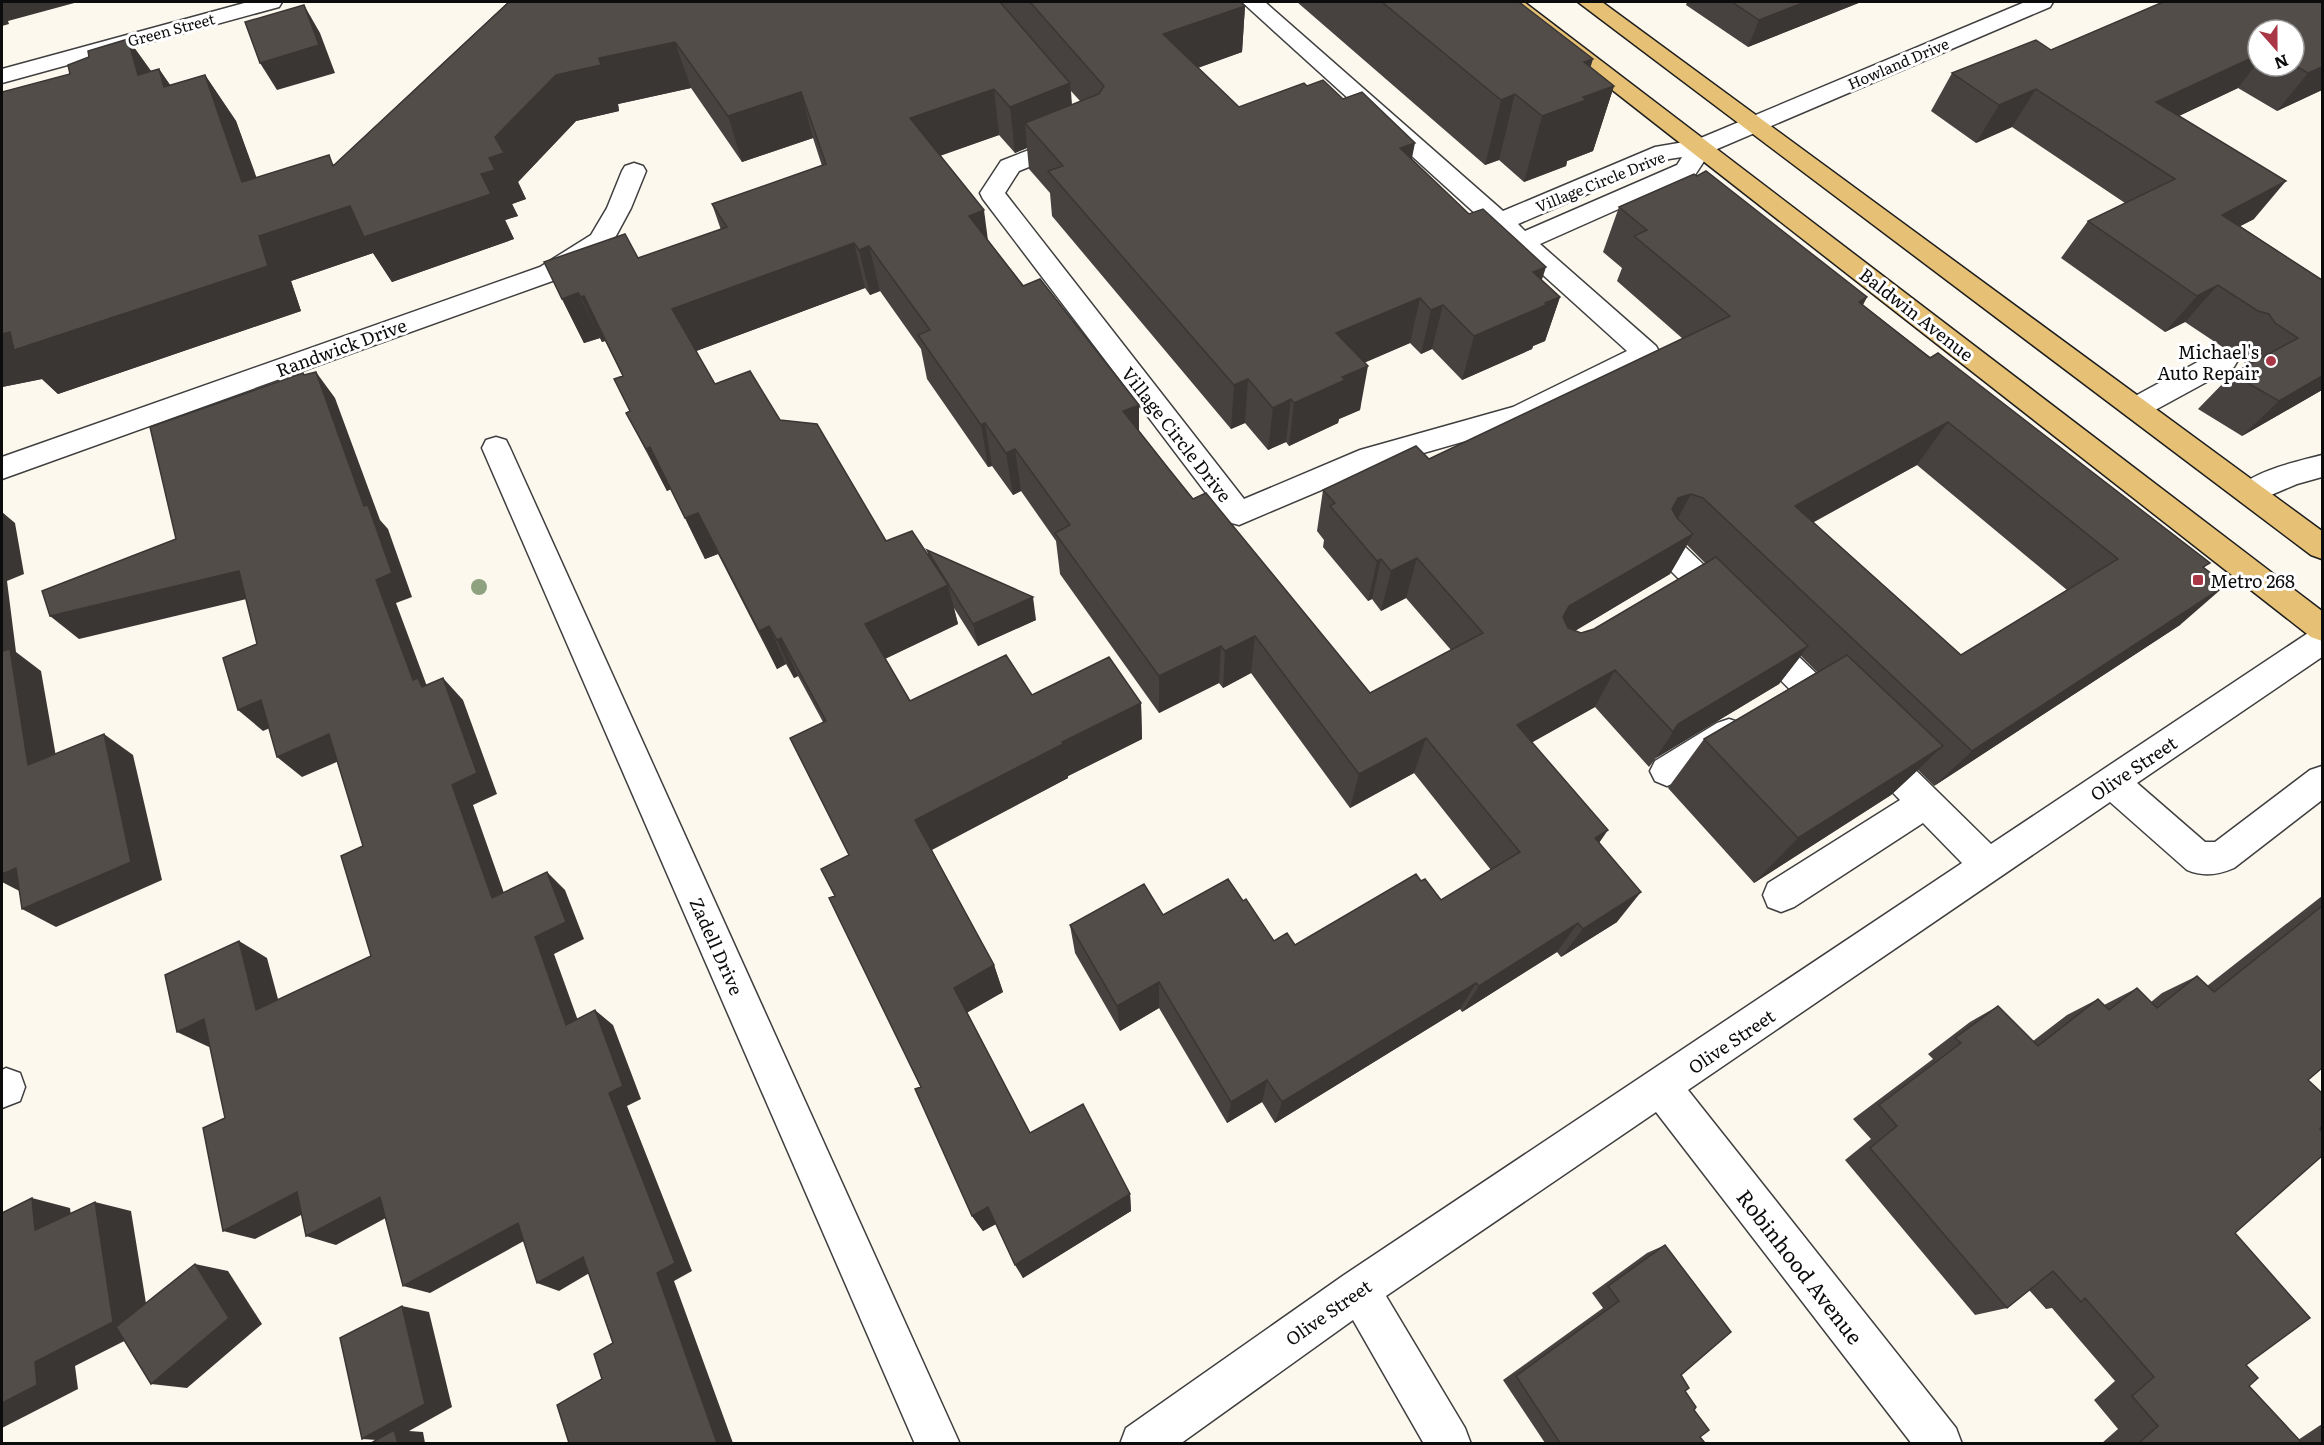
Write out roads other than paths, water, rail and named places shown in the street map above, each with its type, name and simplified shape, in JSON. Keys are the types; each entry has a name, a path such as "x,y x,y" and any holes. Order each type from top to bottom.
{"main road":[{"name":"Baldwin Avenue","path":"1511,2 2322,628"},
{"path":"1589,2 2322,547"}],"street":[{"name":"Green Street","path":"2,76 271,2"},
{"name":"Village Circle Drive","path":"1085,125 1092,134 1010,166 992,193 1239,514 1370,458 1522,415 1646,353 1524,241 1253,2"},
{"name":"Howland Drive","path":"1755,125 2042,2"},
{"name":"Village Circle Drive","path":"1501,222 1664,153 1701,147 1755,125"},
{"name":"Village Circle Drive","path":"1524,241 1686,170 1701,147"},
{"name":"Randwick Drive","path":"2,468 549,273 601,240 634,171"},
{"path":"2136,408 2224,360"},
{"name":"Zadell Drive","path":"496,448 938,1443"},
{"path":"2250,493 2289,475 2322,466"},
{"path":"1668,549 1686,583 1808,686 1989,866"},
{"name":"Olive Street","path":"1142,1443 1359,1290 1662,1088 2322,640"},
{"path":"1667,771 1808,686"},
{"path":"2111,782 2199,859 2222,857 2322,782"},
{"path":"1781,895 1926,802"},
{"name":"Robinhood Avenue","path":"1662,1088 1940,1443"},
{"path":"1359,1290 1449,1443"}],"place":[{"name":"Michael's Auto Repair","path":"2271,361"},
{"name":"Metro 268","path":"2198,580"}]}
